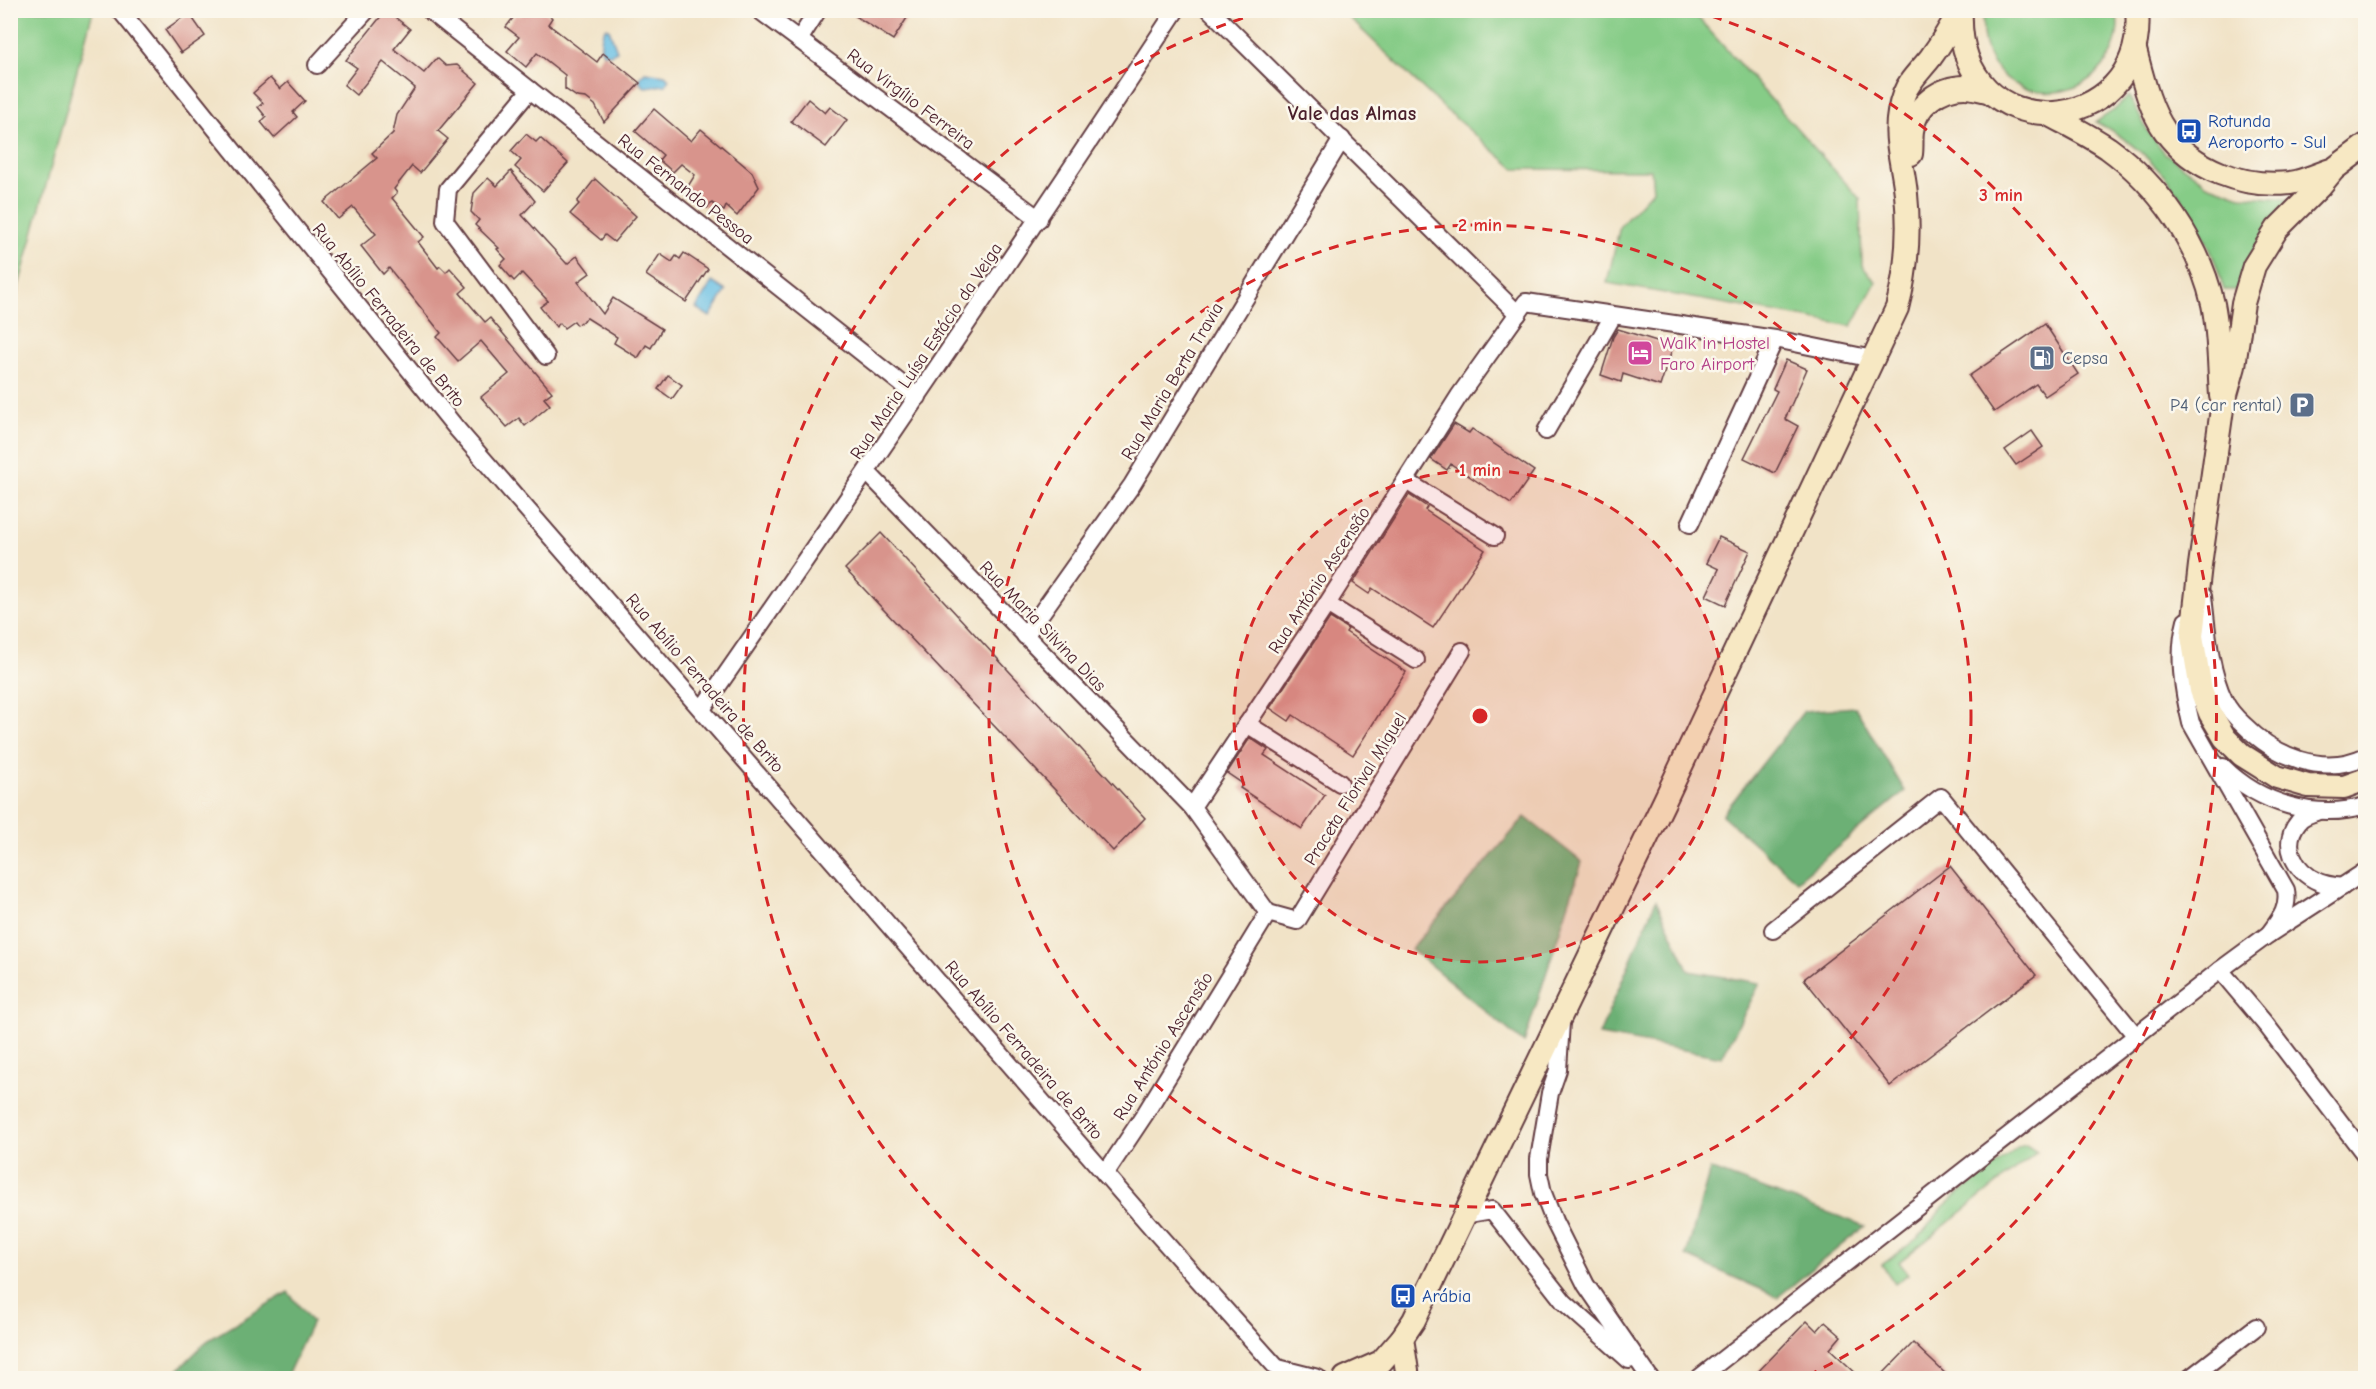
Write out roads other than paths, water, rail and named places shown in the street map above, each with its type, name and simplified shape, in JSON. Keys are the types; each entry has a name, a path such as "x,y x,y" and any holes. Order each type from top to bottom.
{"street":[{"name":"Rua Abílio Ferradeira de Brito","path":"120,10 458,429 1105,1174 1282,1373 1318,1378"},
{"path":"317,65 367,10"},
{"name":"Rua Fernando Pessoa","path":"429,10 918,397"},
{"name":"Rua Virgílio Ferreira","path":"759,10 1039,219"},
{"path":"799,40 818,10"},
{"name":"Rua Maria Luísa Estácio da Veiga","path":"702,709 1039,219 1176,10"},
{"path":"1210,10 1518,314 1526,302 1775,339 1873,359"},
{"path":"1960,10 1960,32 1964,54 1974,74 1988,91 2006,104 2026,112 2048,114 2077,110 2103,97 2122,76 2134,50 2138,28 2137,10"},
{"path":"1350,1376 1381,1362 1414,1320 1665,800 1897,308 1906,267 1908,228 1905,191 1897,150 1899,111 1905,92 1943,40 1960,10"},
{"path":"2134,50 2153,105 2165,131 2199,161 2221,174 2246,182 2269,184 2293,182 2334,168"},
{"path":"1905,191 1912,148 1912,130 1917,113 1929,99 1945,91 1965,87 1988,91"},
{"path":"530,90 448,189 445,221 546,356"},
{"path":"2048,114 2108,148 2126,163 2164,201 2186,236 2203,273 2213,305 2222,409"},
{"name":"Rua Maria Berta Travia","path":"1025,636 1132,485 1342,140"},
{"path":"2366,145 2334,168 2320,186 2277,229 2254,266 2243,303 2234,366 2222,409 2192,636 2196,669 2210,713 2225,738 2242,755 2277,777 2308,786 2344,787 2366,779"},
{"name":"Rua António Ascensão","path":"1192,807 1327,604 1459,396 1518,314"},
{"path":"1546,431 1613,316"},
{"path":"1690,524 1775,339"},
{"name":"Rua Maria Silvina Dias","path":"867,472 1192,807"},
{"path":"1406,481 1495,536"},
{"path":"2200,565 2181,638 2184,697 2191,723 2286,890 2288,901 2284,914 2269,934"},
{"path":"2200,565 2208,640 2215,676 2224,702 2236,718 2260,742 2281,754 2303,762 2333,764 2358,760 2366,756"},
{"path":"1327,604 1416,660"},
{"name":"Praceta Florival Miguel","path":"1268,914 1296,921 1462,651"},
{"path":"1247,724 1340,783"},
{"path":"2208,752 2238,782 2257,794 2286,805 2316,812 2349,811 2366,806"},
{"path":"1773,930 1941,797 2136,1036"},
{"path":"1192,807 1268,914"},
{"path":"2316,812 2300,819 2289,848 2293,859 2303,873 2321,883 2342,887"},
{"path":"1699,1378 2220,970 2269,934 2366,870"},
{"name":"Rua António Ascensão","path":"1105,1174 1145,1114 1268,914"},
{"path":"2220,970 2267,1026 2366,1156"},
{"path":"1562,1013 1558,1070 1550,1092 1539,1159 1543,1193 1554,1221 1586,1285 1650,1378"},
{"path":"1463,1215 1492,1210 1564,1302 1650,1378"},
{"path":"2190,1378 2256,1328"},
{"path":"1402,1338 1408,1378"},
{"path":"1350,1376 1380,1373 1394,1378"}],"water":[{"path":"605,28 609,29 617,51 611,54 603,53 601,48"},
{"path":"645,72 665,75 669,79 666,85 645,87 640,83 640,77"},
{"path":"712,282 726,291 710,317 696,308"}],"place":[{"name":"Rotunda Aeroporto - Sul","path":"2189,131"},
{"name":"Walk in Hostel Faro Airport","path":"1640,353"},
{"name":"Cepsa","path":"2042,358"},
{"name":"P4 (car rental)","path":"2302,405"},
{"name":"Arábia","path":"1403,1296"}],"district":[{"name":"Vale das Almas","path":"1352,113"}]}
